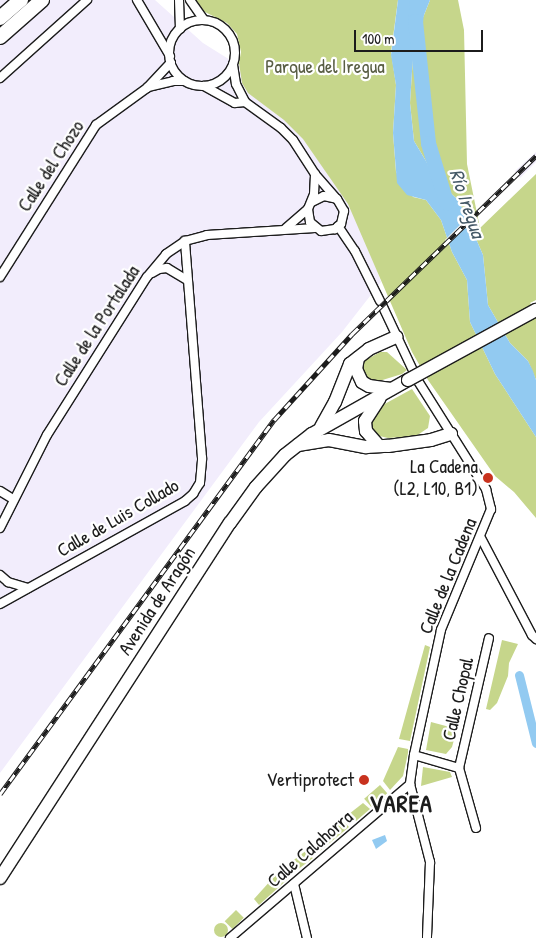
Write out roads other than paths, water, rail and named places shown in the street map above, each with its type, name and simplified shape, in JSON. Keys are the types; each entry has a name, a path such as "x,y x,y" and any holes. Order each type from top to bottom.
{"highway":[{"path":"0,18 21,0"},
{"path":"0,37 42,0"}],"main road":[{"name":"Avenida de Aragón","path":"0,878 230,523 266,475 296,446 319,429 536,310"},
{"path":"319,429 336,402 348,367 373,346 396,337"},
{"path":"358,358 356,369 362,382 369,386 388,390"},
{"path":"379,446 366,431 364,421 370,410 388,390"},
{"path":"296,446 329,440 366,446 379,446 431,440 451,434"}],"street":[{"path":"0,78 87,0"},
{"path":"136,0 176,73 184,81 204,86 235,103 245,102"},
{"path":"179,0 180,29"},
{"path":"190,0 204,20"},
{"path":"170,59 170,46 180,29 187,24 204,20 219,25 231,36 235,45 233,65 236,84 245,102 281,128 293,140 315,174 337,199 344,211 343,218 338,226 328,231 315,228 308,216 315,174"},
{"name":"Calle del Chozo","path":"0,277 90,133 103,118 146,88 170,59"},
{"path":"204,86 222,80 233,65"},
{"name":"Calle del Chozo","path":"146,88 173,81 184,81"},
{"path":"286,228 310,205 324,196 337,199"},
{"name":"Calle de la Cadena","path":"338,226 355,251 418,381 489,496 491,510 481,538 441,630 414,755 410,784 430,862 427,938"},
{"name":"Calle de la Portalada","path":"0,528 47,435 147,276 166,254 185,241 207,235 286,228 315,228"},
{"name":"Calle de Luis Collado","path":"0,604 185,501 193,494 200,483 202,458 185,241"},
{"path":"147,276 159,269 168,268 187,280"},
{"path":"0,490 13,499"},
{"path":"481,538 532,635 536,639"},
{"path":"0,575 8,582 28,588"},
{"name":"Calle Chopal","path":"476,828 459,768 489,638"},
{"name":"Calle Chopal","path":"414,755 459,768"},
{"name":"Calle Calahorra","path":"230,938 410,784"},
{"path":"294,884 307,938"}],"water":[{"name":"Río Iregua","path":"398,0 430,0 414,40 410,103 414,141 433,177 456,198 464,211 483,255 488,305 510,343 528,361 533,371 536,380 536,437 495,374 470,322 467,280 452,252 441,220 426,200 407,195 397,183 393,133 396,85 391,55"},
{"path":"385,835 387,841 376,849 372,840"}],"waterway":[{"name":"Río Iregua","path":"417,0 415,21 428,143 446,202"},
{"path":"519,675 536,743"}],"railway":[{"path":"0,794 274,420 352,334 536,156"}],"place":[{"name":"La Cadena (L2, L10, B1)","path":"488,478"},
{"name":"Vertiprotect","path":"364,780"}],"district":[{"name":"VAREA","path":"401,804"}],"park label":[{"name":"Parque del Iregua","path":"325,67"}]}
